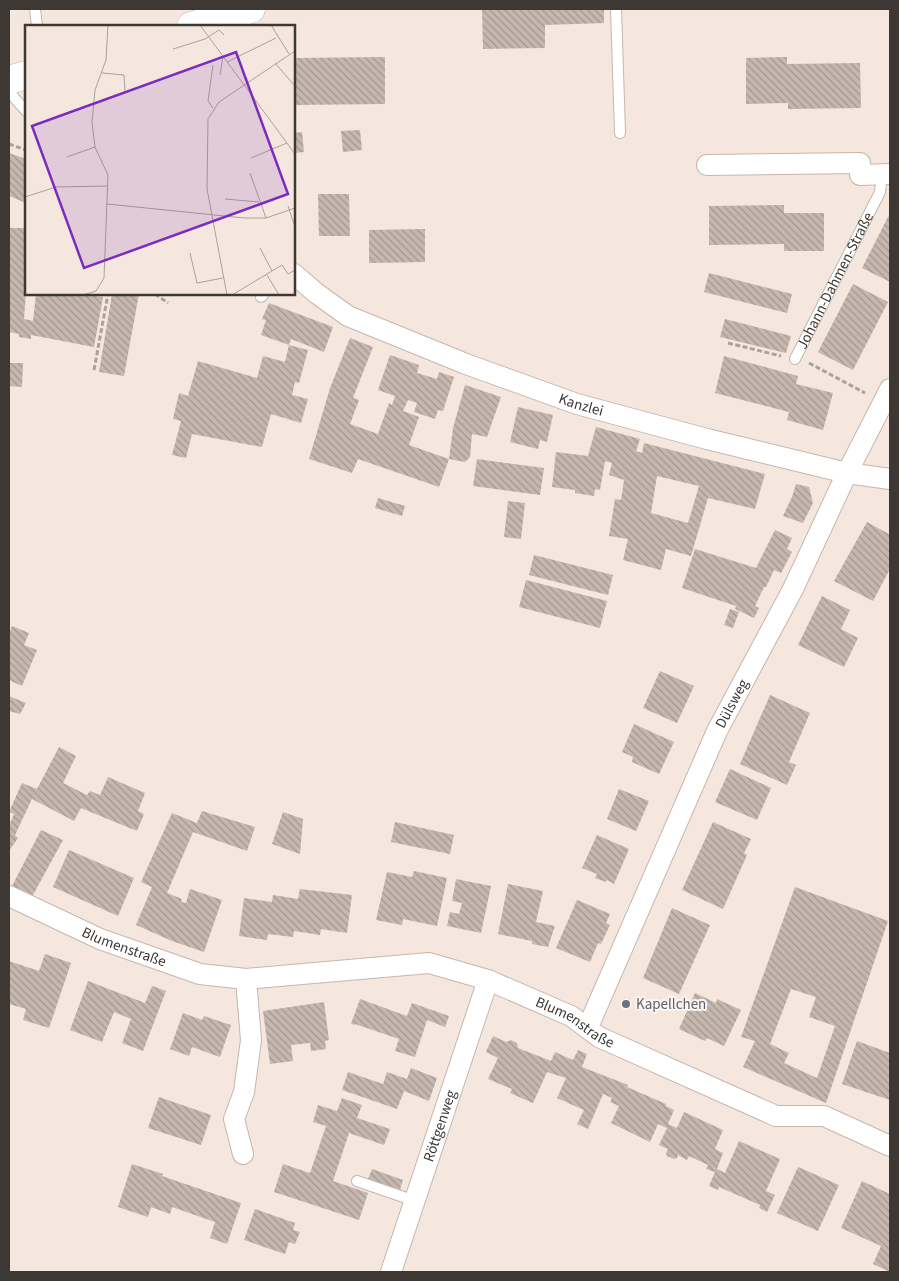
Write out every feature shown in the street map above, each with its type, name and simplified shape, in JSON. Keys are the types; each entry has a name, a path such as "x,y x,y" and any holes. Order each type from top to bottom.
{"main road":[{"path":"196,21 250,9"},
{"path":"9,80 25,75"}],"street":[{"name":"Johann-Dahmen-Straße","path":"707,165 860,163 860,175 886,174"},
{"name":"Kanzlei","path":"295,275 348,316 466,364 577,404 707,439 847,473 890,479"},
{"name":"Dülsweg","path":"588,1027 717,731 793,589 847,473 890,389"},
{"name":"Blumenstraße","path":"9,896 100,939 200,974 246,979 429,963 488,980 571,1016 599,1037 776,1116 824,1116 890,1146"},
{"path":"243,1154 234,1119 244,1092 251,1040 246,979"},
{"name":"Röttgenweg","path":"391,1272 488,980"}],"lane":[{"path":"35,9 37,25"},
{"path":"616,9 620,132"},
{"path":"9,92 25,111"},
{"name":"Johann-Dahmen-Straße","path":"795,359 880,192 886,174"},
{"path":"357,1181 415,1202"}],"path":[{"path":"9,144 25,150"},
{"path":"94,370 108,295"},
{"path":"156,295 168,303"}],"building":[{"path":"482,9 604,9 604,23 545,25 545,48 483,49"},
{"path":"385,57 385,104 295,105 295,58"},
{"path":"787,57 787,64 860,63 861,108 788,109 788,103 746,104 746,58"},
{"path":"360,130 362,150 343,152 341,131"},
{"path":"302,132 304,152 295,153 295,133"},
{"path":"9,153 25,159 25,203 9,196"},
{"path":"318,194 349,194 350,236 319,236"},
{"path":"784,205 784,213 824,213 824,251 784,251 784,244 709,245 709,206"},
{"path":"890,213 890,282 862,268"},
{"path":"9,228 25,228 26,295 24,319 33,321 36,295 90,295 103,297 94,347 31,335 31,339 19,337 19,334 9,332"},
{"path":"425,229 425,262 369,263 369,230"},
{"path":"709,273 792,294 787,313 704,292"},
{"path":"853,284 888,302 853,370 818,352"},
{"path":"112,295 139,295 124,376 99,372"},
{"path":"269,303 333,327 324,352 291,339 289,345 261,335 266,320 262,319"},
{"path":"725,319 791,336 786,353 720,337"},
{"path":"350,338 373,347 353,398 359,400 350,424 378,434 389,403 392,405 395,396 378,390 390,355 419,365 417,373 437,379 439,372 454,377 443,411 438,410 435,419 414,412 417,403 408,400 403,411 419,417 409,445 449,459 439,487 358,459 352,473 309,459 330,388"},
{"path":"289,345 308,350 299,383 295,382 292,395 308,399 301,423 271,414 262,447 192,434 186,458 172,455 181,421 173,419 179,393 188,396 198,361 257,378 263,356 285,362"},
{"path":"724,356 798,376 796,384 833,393 823,430 787,420 789,412 715,393"},
{"path":"9,363 23,363 22,387 9,386"},
{"path":"465,385 501,397 487,437 472,434 470,457 465,462 449,459 453,428"},
{"path":"518,407 553,415 547,442 540,440 538,449 510,442"},
{"path":"596,427 640,439 636,451 642,453 644,443 765,474 755,509 708,498 691,556 666,549 661,570 623,560 628,539 609,536 615,499 621,500 624,480 609,475 612,463 605,461 600,490 595,489 594,496 575,493 575,490 552,487 556,452 588,456","holes":["657,476 699,486 688,523 651,513"]},
{"path":"477,459 544,468 540,495 473,486"},
{"path":"796,484 809,487 813,503 803,523 783,516"},
{"path":"378,498 405,506 402,516 375,508"},
{"path":"508,501 525,503 521,539 504,537"},
{"path":"867,522 889,534 890,569 873,601 834,581"},
{"path":"775,530 792,538 787,549 792,552 781,573 774,570 766,587 764,587 755,606 759,608 754,618 735,609 736,606 682,588 695,549 756,568"},
{"path":"534,555 613,575 608,595 529,575"},
{"path":"526,580 607,601 600,628 519,607"},
{"path":"822,596 850,610 841,629 858,638 844,667 798,645"},
{"path":"730,609 739,612 733,628 724,625"},
{"path":"12,626 29,633 24,645 37,650 22,686 9,680 9,633"},
{"path":"660,671 694,686 677,723 643,708"},
{"path":"770,695 810,713 789,762 796,765 787,785 740,764"},
{"path":"9,696 26,703 20,714 9,711"},
{"path":"634,724 674,742 659,774 632,762 633,757 622,752"},
{"path":"59,747 76,756 63,783 87,795 90,791 100,795 108,777 145,793 138,811 144,814 137,831 81,808 74,821 32,799 15,835 18,838 9,851 9,826 14,814 9,812 22,783 37,789"},
{"path":"730,769 771,788 757,820 715,802"},
{"path":"619,789 649,801 636,831 607,819"},
{"path":"202,811 255,827 247,851 193,832 167,893 182,899 181,902 186,903 190,889 222,900 204,952 172,941 136,925 152,887 141,882 172,813 197,823"},
{"path":"283,812 303,819 300,854 272,844"},
{"path":"395,822 454,835 450,854 391,842"},
{"path":"713,822 751,839 744,853 747,855 723,909 682,890"},
{"path":"41,830 63,840 33,895 12,886"},
{"path":"597,835 629,849 614,884 607,880 606,882 595,878 597,874 582,868"},
{"path":"69,850 134,878 118,916 53,887"},
{"path":"414,871 447,878 437,926 403,919 402,925 376,920 387,872 412,877"},
{"path":"456,879 491,886 481,933 447,926 450,912 459,914 462,903 452,901"},
{"path":"508,884 543,891 536,922 555,926 548,947 532,944 532,941 498,934"},
{"path":"795,887 888,921 826,1103 743,1067 755,1041 741,1037","holes":["791,989 816,997 809,1017 835,1026 817,1078 784,1063 789,1053 770,1044"]},
{"path":"300,889 352,895 347,933 321,929 320,935 294,931 293,937 268,934 267,940 239,936 244,898 272,902 273,895 298,899"},
{"path":"577,900 610,914 606,923 610,925 601,944 598,943 590,962 556,948"},
{"path":"672,908 710,925 679,994 643,978"},
{"path":"45,954 71,963 49,1028 23,1020 26,1009 9,1004 9,961 39,971"},
{"path":"88,981 145,1003 152,986 166,991 143,1051 122,1043 131,1019 114,1012 102,1042 70,1030"},
{"path":"695,993 716,1003 717,999 741,1010 724,1046 707,1038 705,1041 679,1029"},
{"name":"Kapellchen","path":"624,998 630,999 632,1005 629,1009 623,1008 620,1003"},
{"path":"360,999 407,1016 412,1003 449,1016 445,1027 427,1020 415,1057 395,1051 399,1039 351,1024"},
{"path":"324,1002 329,1040 325,1041 326,1049 311,1051 310,1043 291,1045 293,1061 270,1064 263,1011"},
{"path":"183,1013 202,1020 204,1016 231,1025 220,1057 192,1047 189,1056 170,1049"},
{"path":"493,1036 506,1042 511,1040 517,1043 518,1048 551,1061 555,1052 573,1060 578,1050 587,1054 582,1067 628,1085 627,1087 666,1104 666,1106 674,1110 668,1124 677,1128 684,1112 723,1130 715,1149 723,1153 717,1169 725,1173 739,1141 780,1159 766,1191 775,1195 767,1212 759,1208 760,1205 719,1187 718,1190 709,1186 715,1172 706,1169 708,1165 689,1156 687,1160 678,1155 674,1159 667,1156 668,1149 659,1145 667,1128 658,1124 650,1142 611,1123 619,1106 610,1102 612,1098 603,1094 588,1129 577,1124 584,1110 557,1098 566,1078 547,1072 533,1103 510,1093 512,1089 488,1079 498,1058 486,1052"},
{"path":"857,1041 890,1053 890,1100 842,1084"},
{"path":"411,1068 437,1078 429,1101 404,1091 397,1109 342,1090 348,1072 383,1084 387,1072 407,1079"},
{"path":"159,1097 211,1115 201,1145 148,1128"},
{"path":"342,1098 362,1105 357,1118 390,1129 384,1145 349,1133 333,1181 368,1193 359,1220 274,1192 283,1164 310,1173 326,1126 313,1122 318,1105 337,1111"},
{"path":"132,1164 241,1203 227,1244 210,1238 215,1222 172,1207 170,1214 151,1207 148,1217 118,1207"},
{"path":"798,1167 839,1185 818,1231 777,1213"},
{"path":"372,1169 403,1180 400,1190 368,1179"},
{"path":"862,1181 890,1194 890,1272 873,1264 881,1246 841,1228"},
{"path":"255,1209 295,1223 293,1230 300,1232 295,1244 289,1242 285,1254 244,1240"}],"place":[{"name":"Kapellchen","path":"626,1004"}]}
